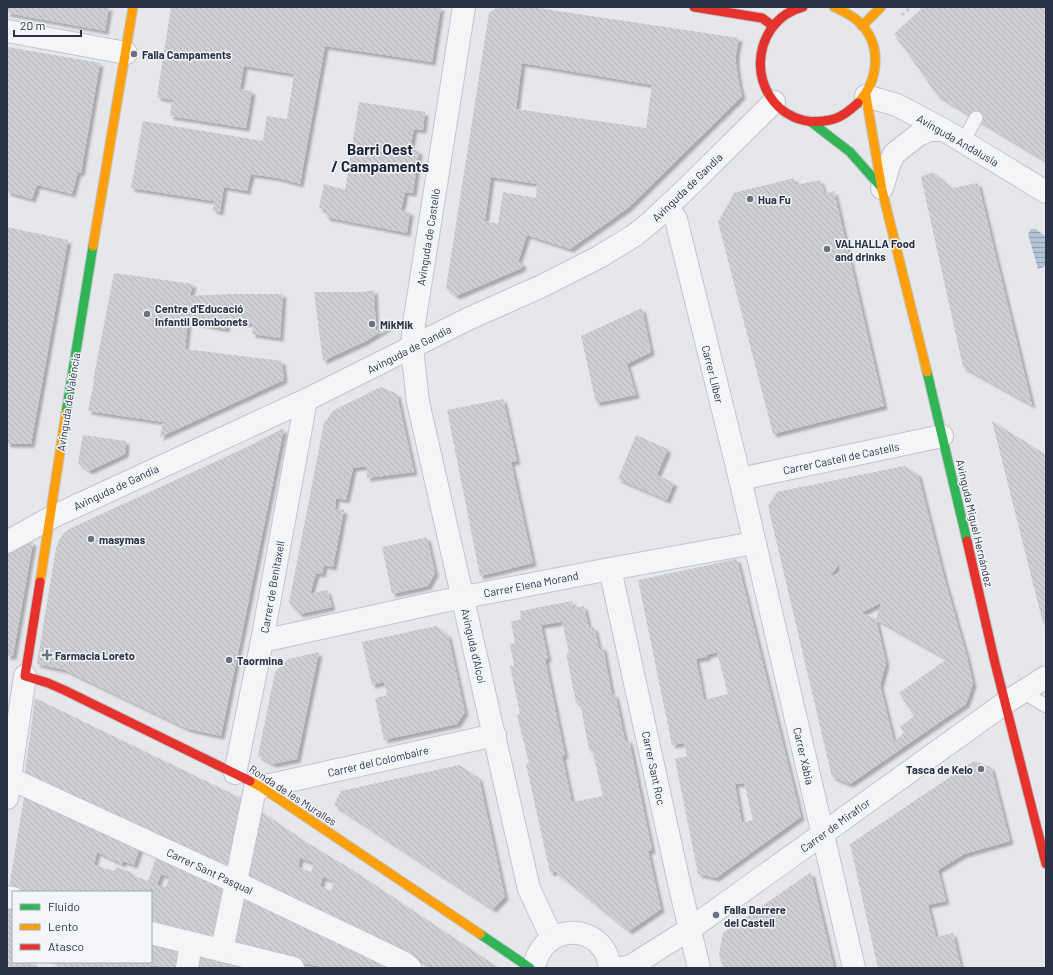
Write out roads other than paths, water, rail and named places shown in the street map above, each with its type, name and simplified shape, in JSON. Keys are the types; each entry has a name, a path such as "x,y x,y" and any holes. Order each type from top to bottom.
{"main road":[{"name":"Avinguda de València","path":"25,676 81,317 133,7"},
{"path":"694,7 762,18 773,26"},
{"path":"803,7 781,17 769,31 761,48 759,66 762,84 774,102 785,112 811,122 829,121 854,109 866,96 874,80 876,61 873,43 862,26 850,14 834,7"},
{"path":"862,26 881,7"},
{"name":"Avinguda Miguel Hernández","path":"866,96 882,188 942,436 1014,698 1046,864"},
{"name":"Avinguda Miguel Hernández","path":"811,122 850,152 882,188"},
{"name":"Ronda de les Muralles","path":"25,676 64,690 258,785 530,968"}],"street":[{"name":"Avinguda de Castelló","path":"412,348 414,324 464,7"},
{"path":"7,31 126,53"},
{"name":"Avinguda Andalusia","path":"866,96 897,105 944,130 1046,192"},
{"name":"Avinguda de Gandia","path":"7,542 50,518 306,400 468,319 542,286 599,257 634,235 667,207 774,102"},
{"path":"882,188 894,154 918,135 930,130 944,130"},
{"name":"Carrer Llíber","path":"667,207 676,219 754,543"},
{"name":"Avinguda d'Alcoi","path":"412,348 418,402 495,735 529,890 552,938"},
{"name":"Carrer de Benitaxell","path":"235,773 262,641 306,400"},
{"name":"Carrer Castell de Castells","path":"740,480 942,436"},
{"name":"Carrer Elena Morand","path":"262,641 439,602 610,568 754,543"},
{"name":"Carrer Xàbia","path":"754,543 854,968"},
{"name":"Carrer Sant Roc","path":"610,568 677,875 699,968"},
{"name":"Avinguda de València","path":"8,784 25,676"},
{"name":"Carrer de Miraflor","path":"622,968 631,966 690,929 1014,698 1046,677"},
{"name":"Carrer del Colombaire","path":"258,785 495,735"},
{"name":"Carrer Sant Pasqual","path":"8,784 235,882 404,963 410,968"},
{"path":"222,950 235,882 258,785"},
{"path":"534,968 535,960 540,949 552,938 570,932 585,934 598,943 606,953 610,968"},
{"path":"152,933 293,968"},
{"path":"187,968 191,943"}],"lane":[{"path":"963,142 976,118"},
{"path":"1014,698 1046,706"}],"water":[{"path":"1031,229 1036,229 1046,237 1046,266 1038,269 1028,234"}],"place":[{"name":"Falla Campaments","path":"134,54"},
{"name":"Hua Fu","path":"750,199"},
{"name":"VALHALLA Food and drinks","path":"827,249"},
{"name":"Centre d'Educació Infantil Bombonets","path":"147,314"},
{"name":"MikMik","path":"372,324"},
{"name":"masymas","path":"91,539"},
{"name":"Farmacia Loreto","path":"47,655"},
{"name":"Taormina","path":"229,660"},
{"name":"Tasca de Kelo","path":"981,769"},
{"name":"Falla Darrere del Castell","path":"716,915"}],"district":[{"name":"Barri Oest / Campaments","path":"380,158"}]}
